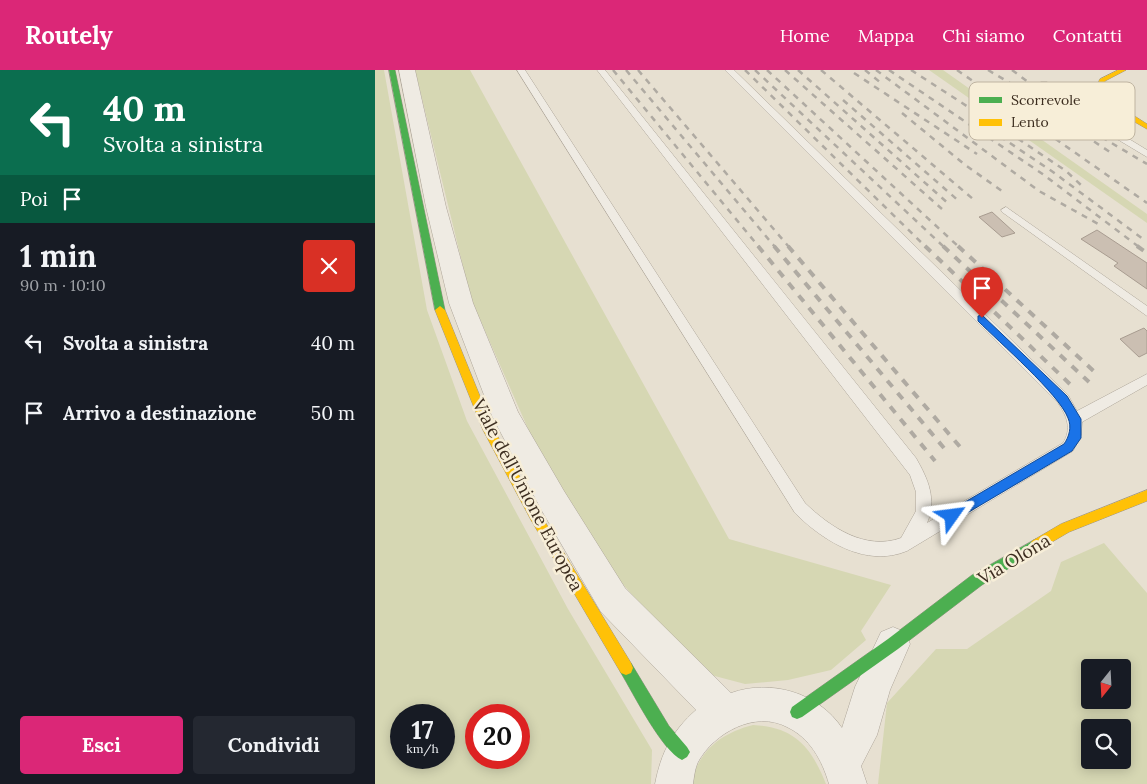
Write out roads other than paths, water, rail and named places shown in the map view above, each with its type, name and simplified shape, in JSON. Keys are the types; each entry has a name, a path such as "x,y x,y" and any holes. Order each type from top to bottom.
{"street":[{"name":"Viale dell'Unione Europea","path":"392,70 440,312 487,427 535,516 664,731 678,768"},
{"name":"Viale dell'Unione Europea","path":"407,70 436,207 461,303 506,416 553,501 613,600 725,712"},
{"path":"1100,82 1107,76 1123,70"},
{"path":"1135,119 1147,127"},
{"name":"Via Olona","path":"797,712 893,644 977,580 1065,528 1147,495"},
{"name":"Via Olona","path":"845,774 873,687 893,644"},
{"path":"678,768 704,727 725,712 749,704 773,704 797,712 820,730 830,742 845,774"}],"lane":[{"path":"521,70 800,508 827,532 843,540 876,549 902,546 1068,447 1075,438 1075,419 1063,399 729,70"},
{"path":"601,70 911,462 921,483 925,506 918,528 902,546"},
{"path":"1124,140 1147,154"},
{"path":"1006,210 1147,312"},
{"path":"1075,419 1147,379"}],"railway":[{"path":"613,70 759,247"},
{"path":"626,70 775,247"},
{"path":"638,70 789,247"},
{"path":"745,70 926,247"},
{"path":"755,70 944,247"},
{"path":"767,70 959,247"},
{"path":"785,70 942,209"},
{"path":"798,70 950,205"},
{"path":"821,70 973,199"},
{"path":"865,70 881,83"},
{"path":"876,70 969,139"},
{"path":"889,70 969,124"},
{"path":"911,70 969,107"},
{"path":"957,70 974,82"},
{"path":"988,70 1008,82"},
{"path":"1012,70 1028,82"},
{"path":"854,73 977,154"},
{"path":"843,100 960,202"},
{"path":"902,113 964,164 1006,194"},
{"path":"970,140 1039,191 1100,225"},
{"path":"992,140 1044,175 1139,247"},
{"path":"1005,140 1053,172 1143,239"},
{"path":"1020,140 1066,171 1081,185"},
{"path":"1057,140 1147,203"},
{"path":"1092,140 1113,154"},
{"path":"1106,140 1147,164"},
{"path":"758,246 935,461"},
{"path":"774,246 949,454"},
{"path":"788,246 961,448"},
{"path":"925,246 1072,386"},
{"path":"943,246 1089,382"},
{"path":"958,246 1098,375"},
{"path":"1137,246 1147,253"}]}
